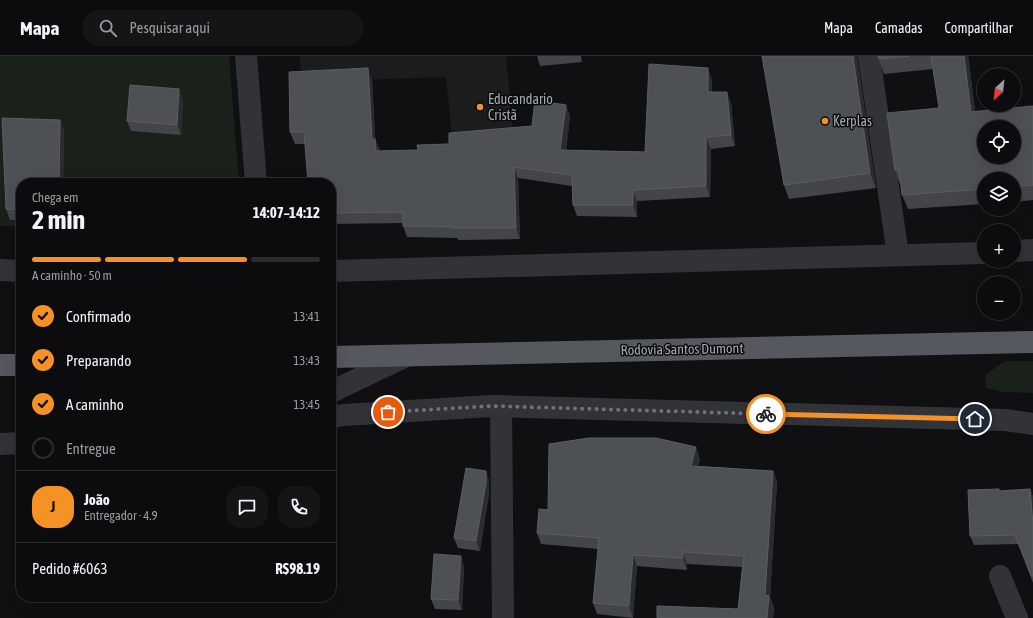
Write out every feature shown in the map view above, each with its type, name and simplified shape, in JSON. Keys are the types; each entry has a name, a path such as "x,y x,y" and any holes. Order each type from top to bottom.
{"highway":[{"name":"Rodovia Santos Dumont","path":"336,357 1033,342"},
{"path":"0,365 16,365"}],"street":[{"path":"246,56 256,178"},
{"path":"869,56 898,255"},
{"path":"1021,251 1033,250"},
{"path":"336,271 977,252"},
{"path":"0,270 16,271"},
{"path":"336,390 406,356"},
{"path":"501,406 503,618"},
{"path":"336,416 501,406 1006,420 1033,424"},
{"path":"1000,576 1017,618"}],"shaded area":[{"path":"0,56 229,56 239,178 16,178 16,226 0,226"},
{"name":"Educandario Cristã","path":"300,56 506,56 513,132 452,136 446,77 302,82"},
{"path":"1005,361 1033,361 1033,393 1003,392 986,388 985,375"}],"building":[{"name":"Kerplas","path":"762,56 853,56 870,173 784,185"},
{"path":"878,56 910,56 879,59"},
{"path":"931,56 964,56 971,112 1021,112 1021,107 1033,106 1033,185 1021,186 1021,172 977,172 977,190 902,195 899,169 895,170 887,113 939,108"},
{"path":"649,64 708,68 708,92 727,92 731,135 706,137 706,186 633,190 633,205 573,205 572,175 514,167 516,228 403,226 403,212 336,213 336,178 308,178 304,132 290,132 289,72 368,68 372,139 375,139 376,151 418,150 417,145 449,144 449,133 532,126 535,100 566,105 560,150 645,152"},
{"path":"130,85 179,89 177,125 127,121"},
{"path":"2,118 60,120 59,178 16,178 16,210 6,209"},
{"path":"589,438 656,438 696,447 691,466 773,471 765,595 769,596 767,618 657,618 657,606 738,609 744,556 683,552 683,558 633,555 629,606 593,603 599,538 537,533 539,509 548,510 549,444"},
{"path":"466,468 486,471 486,483 476,541 454,538"},
{"path":"999,489 999,491 1030,489 1033,524 1033,576 1031,576 1015,535 970,536 968,490"},
{"path":"434,554 461,556 458,600 431,599"}],"way so far":[{"path":"388,412 491,406 766,414"}],"place":[{"name":"Educandario Cristã","path":"480,107"},
{"name":"Kerplas","path":"825,121"}],"route":[{"path":"766,414 975,419"}]}
